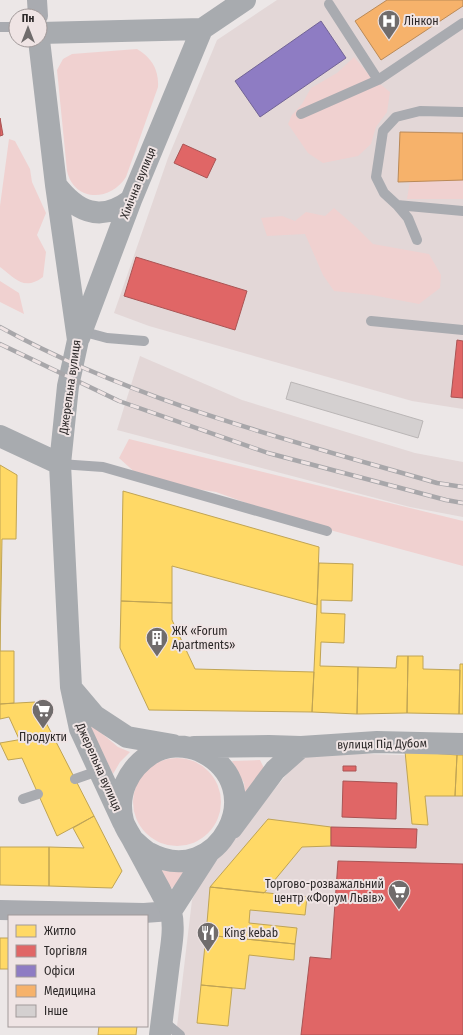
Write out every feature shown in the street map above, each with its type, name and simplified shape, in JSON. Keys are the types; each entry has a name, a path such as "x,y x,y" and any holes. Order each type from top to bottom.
{"street":[{"path":"48,33 202,28 245,0"},
{"name":"Хімічна вулиця","path":"80,335 131,200 202,28"},
{"name":"Джерельна вулиця","path":"41,48 56,185 80,335 68,386 60,464 71,688 80,728 98,771 171,911 172,936 161,1027"},
{"path":"56,185 71,202 87,211 108,212 131,200"},
{"path":"0,436 60,464"},
{"name":"Джерельна вулиця","path":"71,688 95,716 127,737 185,747"},
{"name":"вулиця Під Дубом","path":"185,747 301,747 377,742 463,744"},
{"path":"0,910 171,911 216,845 234,818 235,795 227,774 212,757 185,747 157,750 134,767 126,779 120,800 128,831 149,853 168,861 189,860 216,845 275,770 301,747"}],"lane":[{"path":"330,1 378,80"},
{"path":"301,114 378,80 463,23"},
{"path":"417,240 408,218 384,193 376,177 383,131 396,117 420,111 463,112"},
{"path":"397,205 463,211"},
{"path":"371,321 463,330"},
{"path":"80,335 144,341"},
{"path":"60,464 103,467 327,531"},
{"path":"75,780 98,771"},
{"path":"23,800 38,794"},
{"path":"161,1027 180,1035"}],"shaded area":[{"path":"277,0 463,0 463,409 412,401 149,326 114,313 168,158 217,40"},
{"path":"137,49 147,56 154,65 158,87 126,177 111,191 93,195 85,193 77,189 71,181 67,171 57,70 63,59 72,54"},
{"path":"354,57 371,77 390,92 387,112 376,127 371,144 358,156 323,163 308,153 288,124 292,115 302,104 311,88 337,73"},
{"path":"9,139 15,141 30,169 32,182 46,213 37,235 46,252 43,277 31,283 20,282 0,267 0,206"},
{"path":"463,180 463,199 407,199 410,181"},
{"path":"334,208 373,244 429,254 441,275 440,288 419,304 372,295 334,291 323,275 305,234 267,236 261,218 282,216 295,221 306,212 325,216"},
{"path":"0,281 19,293 24,314 0,302"},
{"path":"140,356 242,400 415,453 463,462 463,517 410,507 117,430"},
{"path":"129,439 463,521 463,566 293,520 216,492 171,485 139,476 119,458"},
{"path":"87,721 118,747 130,752 120,762 113,774"},
{"path":"305,752 463,757 463,1035 176,1035 192,900 205,874"},
{"path":"177,758 194,762 208,771 217,785 221,802 217,819 208,833 194,842 177,846 160,842 146,833 137,819 133,802 137,785 146,771 160,762"},
{"path":"260,760 265,770 245,796 244,783 232,761"},
{"path":"161,870 173,872 190,871 171,889"}],"building: Житло":[{"path":"0,465 17,475 16,539 2,539 0,651"},
{"path":"123,491 319,547 317,605 172,566 172,603 121,601"},
{"path":"319,563 353,564 352,601 321,600 321,613 345,614 344,643 321,642 320,666 358,667 357,714 312,712"},
{"name":"ЖК «Forum Apartments»","path":"121,601 172,603 172,620 195,669 314,672 312,712 149,710 120,648"},
{"path":"0,651 14,651 14,703 0,704"},
{"path":"397,656 408,656 407,713 357,714 358,667 396,668"},
{"path":"408,656 423,656 423,669 460,670 459,714 407,713"},
{"path":"460,664 463,664 463,714 459,714"},
{"path":"35,702 52,734 19,739 9,717 0,719 0,704"},
{"path":"52,734 94,816 57,836 22,758 8,760 0,743"},
{"path":"405,751 457,755 455,796 425,796 428,825 412,824"},
{"path":"457,755 463,755 463,796 455,796"},
{"path":"94,816 122,871 112,888 49,886 49,847 84,848 73,828"},
{"path":"268,819 331,827 331,846 302,847 264,893 210,887"},
{"path":"0,847 49,847 49,886 0,885"},
{"path":"210,887 307,897 305,915 250,910 249,923 297,928 295,944 206,935"},
{"path":"206,935 295,944 294,960 249,955 245,989 201,985"},
{"path":"0,938 8,938 8,969 0,969"},
{"path":"201,985 232,988 228,1026 197,1023"},
{"path":"99,1027 137,1027 136,1035 98,1035"}],"building: Торгівля":[{"path":"0,118 3,135 0,136"},
{"path":"183,144 216,159 207,178 174,163"},
{"path":"136,257 247,291 235,330 124,296"},
{"path":"457,340 463,341 463,398 451,397"},
{"path":"343,766 356,766 356,771 343,771"},
{"path":"343,781 397,783 396,819 342,817"},
{"path":"331,827 417,829 416,848 331,846"},
{"name":"Торгово-розважальний центр «Форум Львів»","path":"338,861 463,864 463,1035 301,1035 310,957 331,959"}],"building: Офіси":[{"path":"321,21 346,58 260,117 235,81"}],"building: Медицина":[{"name":"Лінкон","path":"387,0 463,0 463,6 381,60 355,21"},
{"path":"400,132 463,133 463,180 398,182"}],"building: Інше":[{"path":"291,382 423,421 418,438 286,399"}],"railway":[{"path":"0,327 105,377 159,398 270,435 437,483 463,487"},
{"path":"0,344 119,401 268,453 446,500 463,503"}],"place":[{"name":"Лінкон","path":"389,40"},
{"name":"ЖК «Forum Apartments»","path":"157,658"},
{"name":"Продукти","path":"43,730"},
{"name":"Торгово-розважальний центр «Форум Львів»","path":"399,910"},
{"name":"King kebab","path":"208,952"}]}
